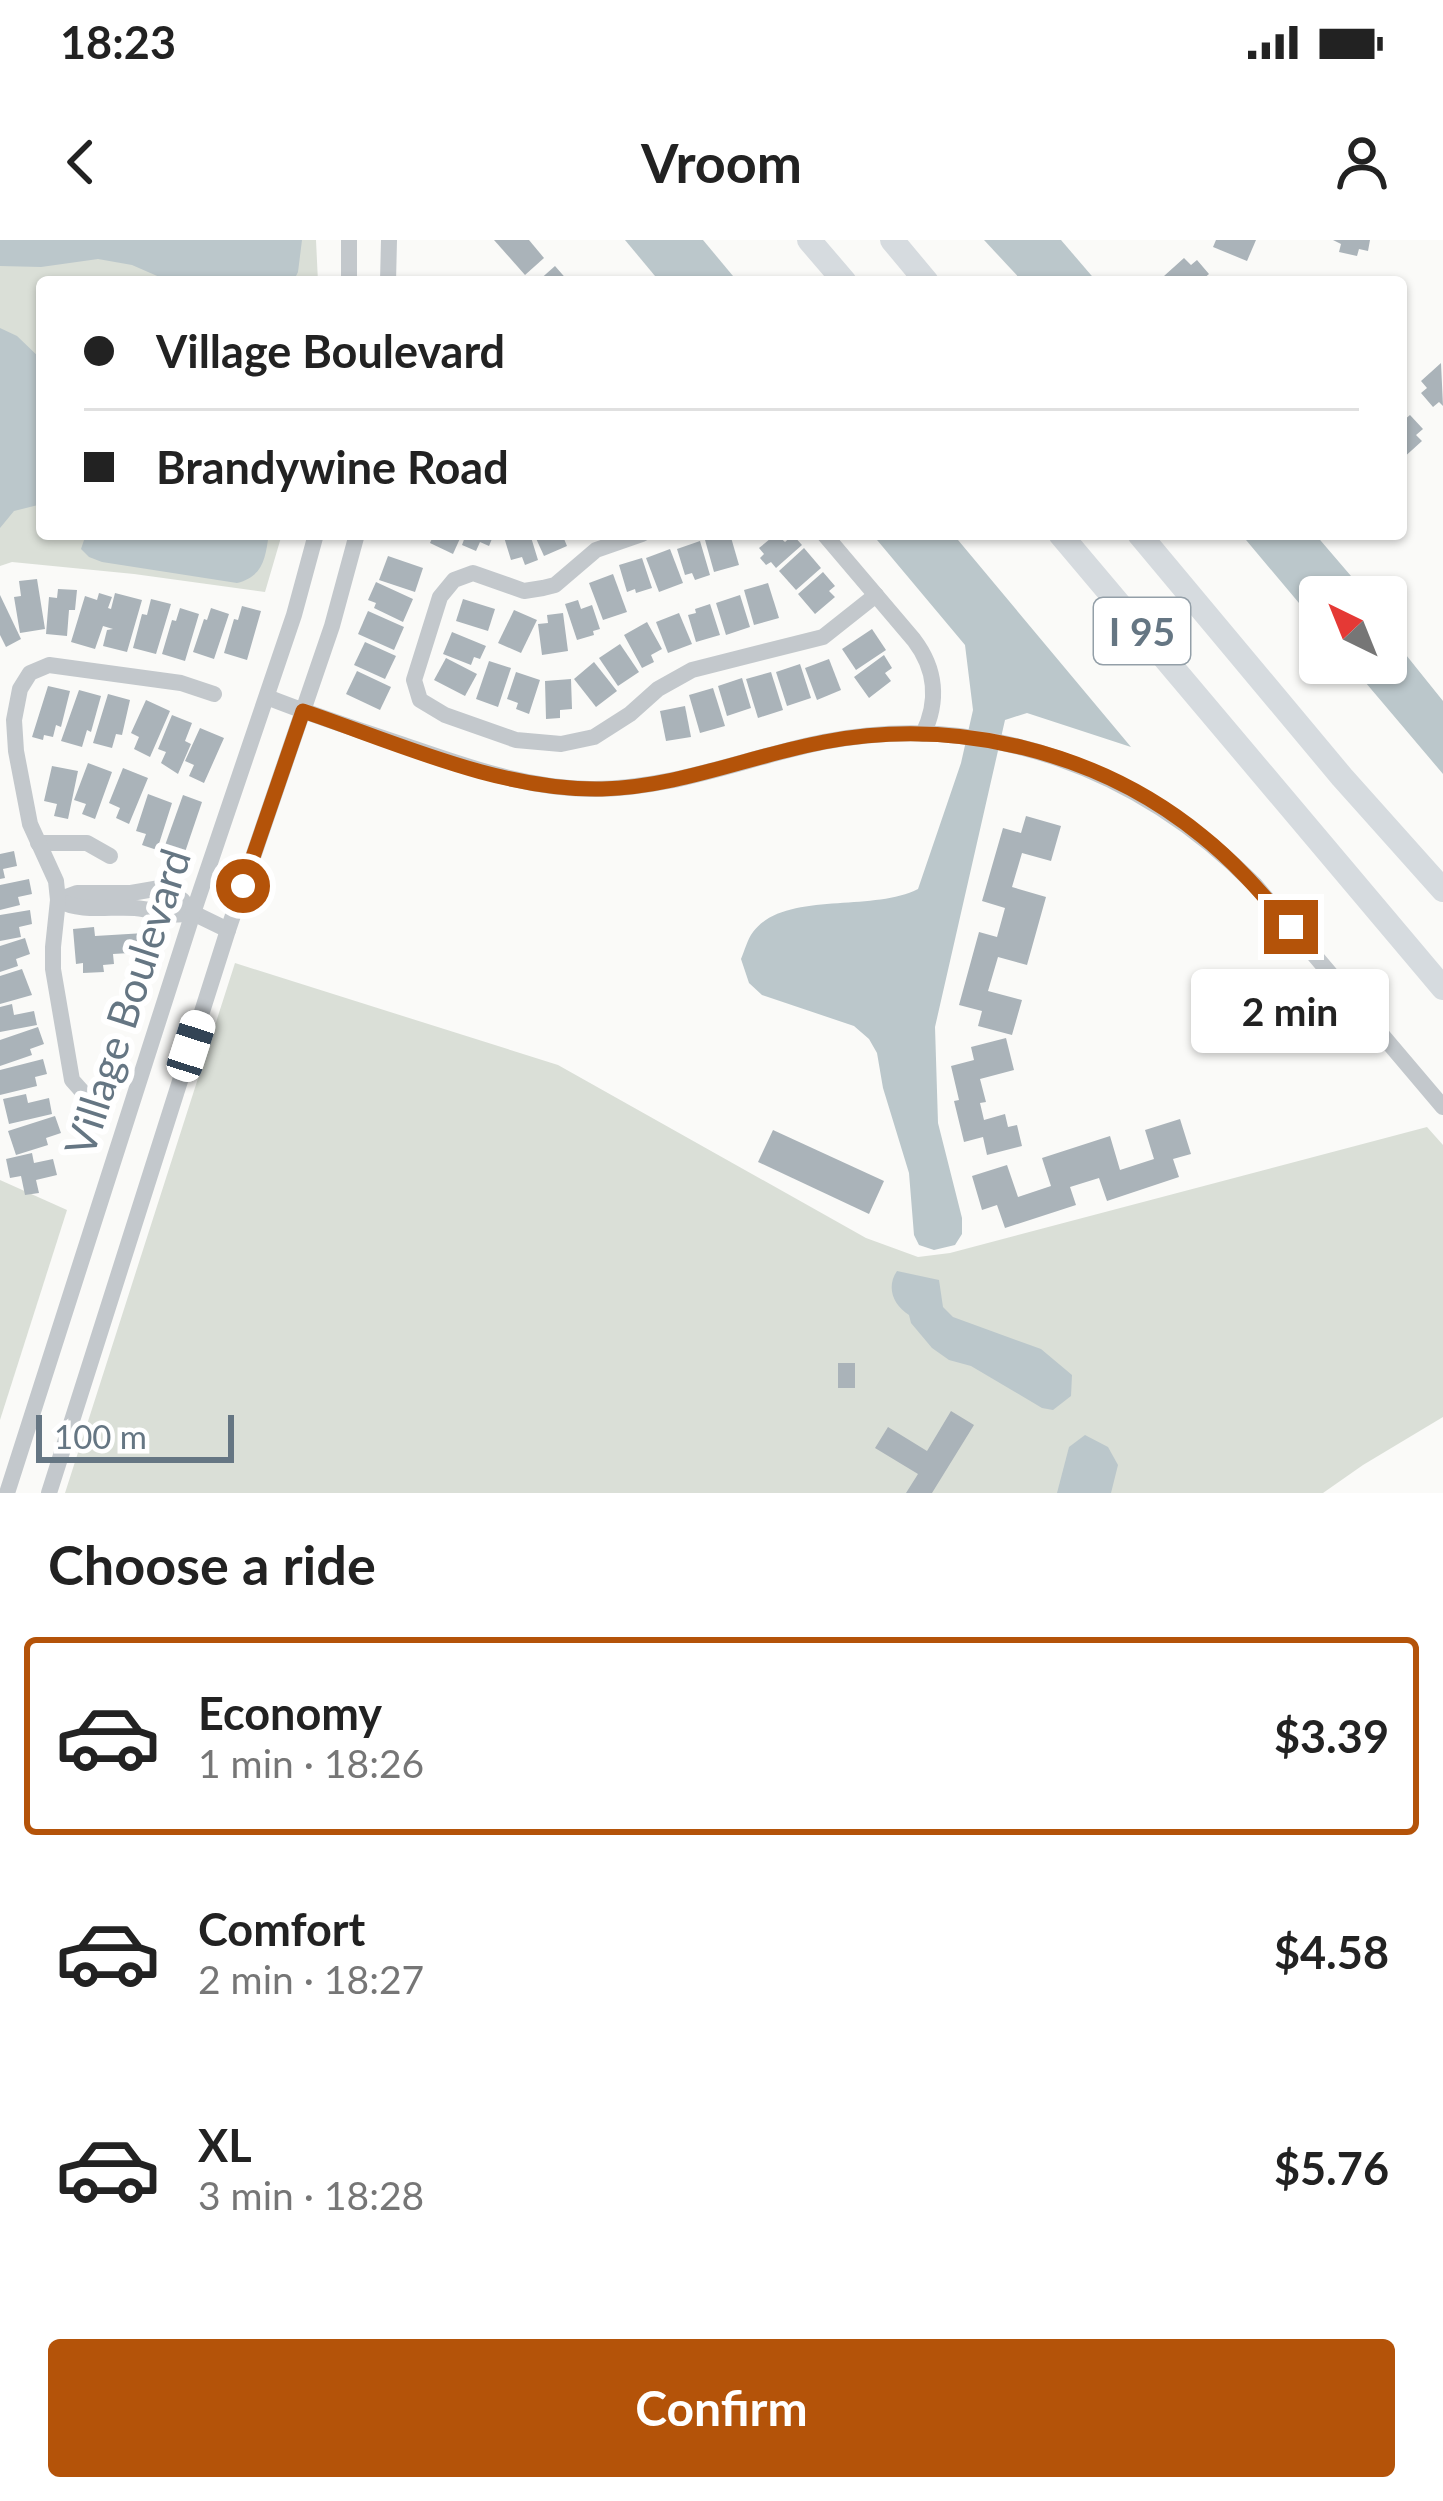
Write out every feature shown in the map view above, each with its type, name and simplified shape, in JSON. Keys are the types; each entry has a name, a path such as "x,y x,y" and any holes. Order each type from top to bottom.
{"highway":[{"path":"809,240 840,276"},
{"path":"892,240 922,276"},
{"name":"I 95","path":"1065,540 1443,988"},
{"name":"I 95","path":"1143,540 1443,890"}],"street":[{"path":"349,240 349,276"},
{"path":"388,240 388,276"},
{"name":"Village Boulevard","path":"8,1493 314,540"},
{"name":"Village Boulevard","path":"49,1493 228,930 332,626 355,540"},
{"path":"625,540 596,550 555,585 524,591 472,573 454,580 440,598 414,680 420,700 445,715 516,740 561,744 594,737 630,714 658,688 692,670 823,637 876,595"},
{"path":"829,540 921,648 933,686 933,706 923,734"},
{"path":"88,1098 72,1080 53,969 58,900 53,872 27,814 14,730 20,689 30,673 49,665 181,683 214,694"},
{"path":"266,697 476,770 586,789 657,784 824,742 890,734 963,736 1067,760 1136,791 1199,833 1255,885 1443,1107"},
{"path":"38,844 87,843 110,856"},
{"path":"58,900 70,907 142,909 176,917 194,913 228,930"}],"shaded area":[{"path":"0,240 316,240 318,276 36,276 36,540 280,540 265,592 12,562 0,566"},
{"path":"0,240 302,240 296,276 157,276 132,265 98,259 41,267 0,266"},
{"path":"625,240 703,240 733,276 655,276"},
{"path":"984,240 1061,240 1092,276 1017,276"},
{"path":"0,328 36,354 36,506 14,511 0,528"},
{"path":"84,540 268,540 258,571 237,583 102,562 81,549"},
{"path":"877,540 958,540 1131,747 1027,713 1005,720 935,1027 938,1123 962,1234 955,1245 934,1250 919,1245 914,1235 909,1173 877,1053 869,1039 854,1026 762,995 749,983 741,959 753,932 786,911 877,900 918,889 961,763 973,710 965,645"},
{"path":"1246,540 1320,540 1351,576 1299,576 1299,603"},
{"path":"1407,656 1443,701 1443,774 1367,684 1407,684"},
{"path":"235,963 558,1065 866,1238 918,1257 950,1253 1427,1127 1443,1145 1443,1417 1323,1493 65,1493"},
{"path":"0,1180 67,1210 0,1420"},
{"path":"897,1271 939,1280 943,1307 953,1317 1041,1349 1072,1375 1071,1396 1053,1410 1042,1408 932,1348 895,1301 892,1283"},
{"path":"1085,1435 1108,1447 1118,1465 1111,1493 1057,1493 1069,1447"}],"building":[{"path":"494,240 529,240 544,258 525,275"},
{"path":"1216,240 1256,240 1247,261 1213,247"},
{"path":"1333,240 1370,240 1368,251 1359,249 1357,256 1339,252 1341,244"},
{"path":"1184,258 1191,265 1197,260 1209,274 1207,276 1164,276"},
{"path":"555,266 564,276 544,276"},
{"path":"1441,363 1443,406 1439,402 1433,407 1421,393 1427,388 1421,381"},
{"path":"1410,415 1423,429 1416,435 1422,441 1407,455"},
{"path":"431,540 459,540 453,554"},
{"path":"464,540 492,540 489,546 480,542 476,551 462,545"},
{"path":"505,540 532,540 538,560 525,565 522,557 511,560"},
{"path":"537,540 564,540 567,546 544,556"},
{"path":"705,540 732,540 739,565 714,572"},
{"path":"769,540 798,540 802,545 776,568 760,558 764,554 759,548"},
{"path":"700,541 710,575 695,580 692,573 685,575 677,549"},
{"path":"804,548 821,568 796,590 779,571"},
{"path":"670,549 683,583 659,592 646,558"},
{"path":"388,556 423,568 415,592 379,580"},
{"path":"642,558 652,588 627,592 619,565"},
{"path":"823,572 835,586 829,591 835,597 815,614 798,594"},
{"path":"613,574 627,612 603,620 589,583"},
{"path":"37,579 45,629 20,633 14,597 21,596 19,581"},
{"path":"376,582 413,599 403,622 368,600"},
{"path":"768,583 779,618 754,625 744,590"},
{"path":"58,589 77,590 67,636 46,634 49,597 57,598"},
{"path":"99,593 112,597 111,609 115,593 142,600 127,652 103,646 107,630 113,629 103,626 95,649 71,642 85,596 97,600"},
{"path":"0,595 21,639 6,647 0,635"},
{"path":"740,595 750,627 726,635 716,603"},
{"path":"151,599 171,604 156,654 133,648"},
{"path":"463,599 495,609 488,631 456,621"},
{"path":"578,600 581,609 592,605 600,629 577,640 565,604"},
{"path":"710,604 720,635 696,642 688,615"},
{"path":"242,606 261,611 247,660 224,653"},
{"path":"180,608 199,614 185,661 162,654"},
{"path":"211,608 229,614 214,659 193,652"},
{"path":"514,610 537,620 521,653 498,643"},
{"path":"368,611 404,627 394,650 358,634"},
{"path":"563,613 568,651 542,655 538,624 548,623 547,615"},
{"path":"679,613 692,644 668,653 656,622"},
{"path":"647,622 662,649 651,655 654,662 642,668 624,635"},
{"path":"872,629 886,650 856,670 842,649"},
{"path":"452,632 486,646 480,659 474,657 471,665 443,654"},
{"path":"365,642 396,656 385,679 354,665"},
{"path":"620,644 639,672 618,686 599,658"},
{"path":"884,655 892,668 885,673 891,681 869,698 854,677"},
{"path":"446,658 477,674 465,696 434,680"},
{"path":"829,659 841,690 817,700 805,668"},
{"path":"489,661 511,668 498,707 476,699"},
{"path":"594,662 617,691 596,707 574,679"},
{"path":"800,664 811,698 787,706 776,672"},
{"path":"357,671 391,687 380,710 346,694"},
{"path":"516,672 540,680 529,714 507,699"},
{"path":"771,672 783,710 758,718 746,679"},
{"path":"742,678 751,708 727,716 718,686"},
{"path":"571,679 572,709 560,710 560,718 546,719 545,681"},
{"path":"48,686 70,691 61,727 56,725 53,737 44,735 43,740 32,737"},
{"path":"713,688 725,726 700,733 689,695"},
{"path":"79,690 101,696 82,747 61,741"},
{"path":"108,694 130,700 122,735 116,734 112,748 93,743"},
{"path":"146,700 170,711 150,757 134,749 139,737 131,733"},
{"path":"685,706 691,737 666,741 660,711"},
{"path":"172,715 192,723 185,741 191,744 178,774 161,763 166,752 158,749"},
{"path":"200,728 224,738 204,783 189,776 194,765 185,761"},
{"path":"88,763 112,772 95,819 82,814 86,804 74,800"},
{"path":"52,766 78,771 68,819 54,816 57,804 44,801"},
{"path":"123,768 148,778 129,824 116,818 120,808 109,803"},
{"path":"148,794 172,803 157,850 142,845 146,834 136,831"},
{"path":"183,795 202,802 183,858 163,851"},
{"path":"1026,816 1061,826 1051,861 1022,853 1012,887 1046,897 1027,965 998,957 988,991 1022,1000 1012,1035 978,1026 982,1011 959,1005 979,932 997,937 1005,908 982,901 1003,828 1021,833"},
{"path":"14,851 17,866 3,869 5,878 0,879 0,854"},
{"path":"29,879 32,894 18,897 20,905 0,910 0,885"},
{"path":"30,910 32,924 19,927 21,937 0,941 0,915"},
{"path":"94,927 95,936 145,933 146,952 113,954 114,964 103,965 104,972 83,973 83,963 76,964 73,929"},
{"path":"25,938 30,954 16,959 18,966 0,972 0,946"},
{"path":"22,969 32,995 0,1004 0,976"},
{"path":"12,1004 14,1015 34,1011 37,1025 0,1032 0,1007"},
{"path":"38,1027 44,1044 30,1049 32,1055 0,1066 0,1040"},
{"path":"1006,1038 1014,1070 980,1079 986,1102 980,1103 984,1120 1005,1114 1008,1127 1017,1125 1022,1146 987,1155 983,1137 964,1142 951,1066 974,1060 971,1047"},
{"path":"43,1059 47,1074 35,1077 37,1086 0,1095 0,1070"},
{"path":"26,1094 28,1103 49,1098 52,1114 9,1124 3,1099"},
{"path":"55,1116 61,1133 46,1138 48,1145 16,1155 8,1131"},
{"path":"1180,1119 1191,1154 1173,1159 1179,1177 1107,1201 1099,1178 1070,1187 1076,1205 1005,1228 997,1205 982,1210 972,1176 1007,1165 1018,1197 1051,1186 1042,1158 1110,1136 1120,1170 1154,1159 1145,1130"},
{"path":"773,1130 884,1181 869,1214 758,1162"},
{"path":"32,1153 34,1163 53,1159 57,1175 36,1180 39,1193 25,1195 21,1176 10,1178 6,1159"},
{"path":"838,1363 855,1363 855,1388 838,1388"},
{"path":"951,1411 974,1425 932,1493 906,1493 918,1474 875,1448 888,1427 927,1451"}],"route":[{"path":"243,886 303,711 476,770 586,789 657,784 824,742 923,734 1031,749 1136,791 1228,858 1291,927"}]}
